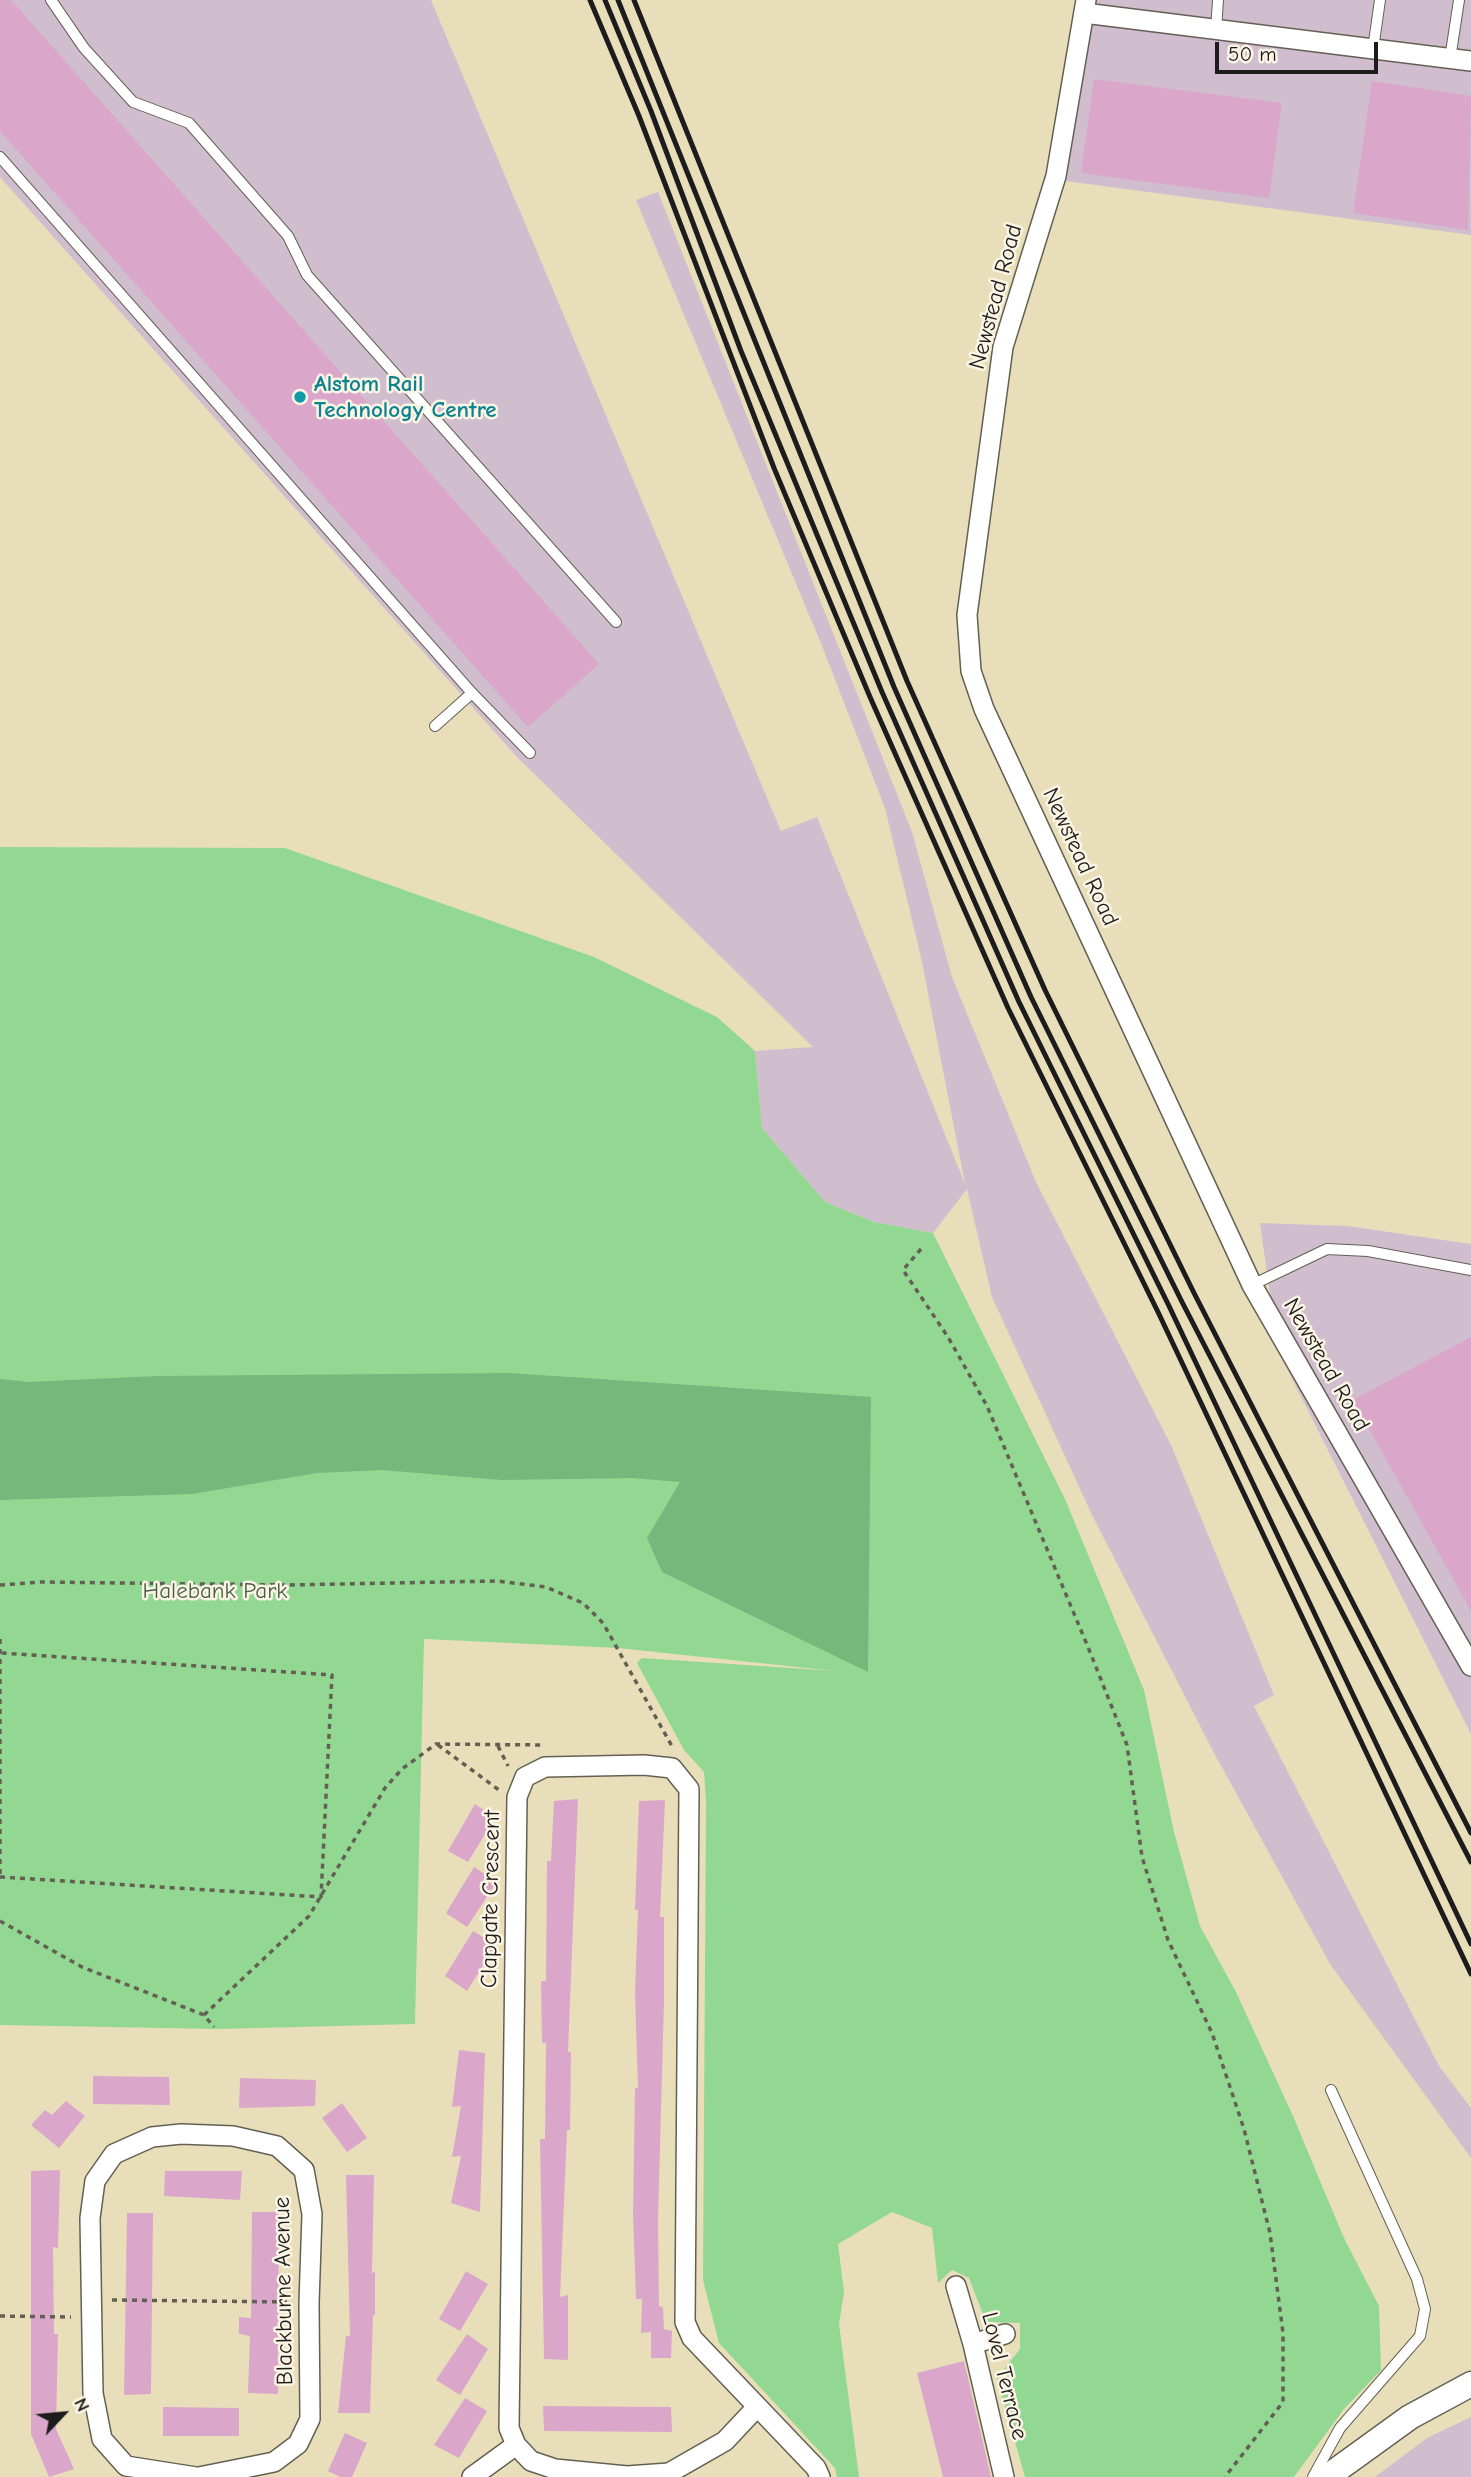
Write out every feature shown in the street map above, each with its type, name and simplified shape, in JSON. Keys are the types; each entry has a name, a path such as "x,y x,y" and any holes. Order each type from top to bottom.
{"street":[{"path":"1085,7 1216,30 1471,61"},
{"name":"Newstead Road","path":"1085,7 1056,176 1003,347 967,615 967,651 984,709 1252,1285 1471,1666"},
{"name":"Clapgate Crescent","path":"516,2445 509,2428 517,1797 525,1777 545,1768 645,1765 672,1768"},
{"path":"672,1768 689,1789 685,2322 692,2338 816,2468 820,2477"},
{"name":"Blackburne Avenue","path":"181,2134 233,2136 277,2146 304,2169 312,2214 309,2303 310,2419 298,2444 274,2462 197,2477 126,2466 102,2439 93,2393 92,2309 90,2218 95,2181 114,2154 152,2137 181,2134"},
{"name":"Lovel Terrace","path":"956,2287 973,2344 1004,2477"},
{"path":"973,2344 1004,2334"},
{"path":"1327,2477 1410,2417 1471,2384"},
{"path":"472,2477 516,2445 531,2461 555,2469 627,2476 669,2473 725,2441 756,2408"}],"lane":[{"path":"51,0 84,48 133,102 189,123 288,236 307,275 617,622"},
{"path":"1216,30 1218,0"},
{"path":"1373,49 1380,0"},
{"path":"1450,59 1459,0"},
{"path":"0,157 472,694 530,753"},
{"path":"435,726 472,694"},
{"path":"1252,1285 1327,1249 1368,1251 1471,1270"},
{"path":"1313,2477 1340,2428 1420,2336 1425,2309 1417,2279 1331,2090"}],"path":[{"path":"921,1249 903,1270 948,1337 987,1406 1127,1745 1142,1857 1168,1940 1212,2033 1244,2129 1270,2233 1283,2333 1283,2402 1225,2477"},
{"path":"0,1586 41,1582 288,1585 497,1581 546,1587 583,1603 603,1623 673,1743 672,1768"},
{"path":"0,1639 0,1878 321,1897"},
{"path":"2,1653 332,1675 321,1897"},
{"path":"204,2015 309,1916 385,1788 402,1769 436,1744 506,1796 517,1797"},
{"path":"498,1746 511,1773"},
{"path":"0,1921 82,1967 204,2015 215,2027"},
{"path":"0,2316 92,2309 309,2303"}],"shaded area":[{"path":"0,0 431,0 781,831 817,817 965,1184 921,957 885,808 822,646 636,200 658,192 912,832 952,977 1036,1182 1171,1445 1274,1695 1254,1706 1439,2066 1471,2108 1471,2158 1330,1964 1213,1751 1092,1515 992,1297 967,1189 933,1233 874,1222 825,1202 762,1128 755,1051 813,1047 516,756 0,177"},
{"path":"1078,0 1471,0 1471,235 1058,180"},
{"path":"1260,1223 1347,1226 1471,1244 1471,1734 1278,1351"},
{"path":"1471,2417 1471,2477 1375,2477 1427,2438"}],"green space":[{"name":"Halebank Park","path":"0,847 285,848 594,957 717,1017 755,1051 762,1128 825,1202 874,1222 933,1233 1065,1499 1144,1690 1174,1832 1200,1926 1236,1992 1293,2116 1343,2236 1379,2306 1381,2370 1344,2409 1294,2477 1025,2477 997,2378 1020,2349 1020,2323 986,2322 969,2278 952,2270 938,2283 932,2228 892,2212 838,2244 844,2292 839,2324 859,2477 837,2477 835,2468 719,2343 703,2280 704,1772 684,1750 637,1663 642,1658 835,1671 618,1648 424,1639 415,2024 218,2029 0,2025"},
{"path":"509,1373 871,1397 868,1672 662,1572 647,1538 680,1482 633,1478 502,1480 382,1470 317,1473 192,1494 0,1500 0,1379 28,1382 158,1376"}],"building":[{"name":"Alstom Rail Technology Centre","path":"0,0 11,0 599,664 528,727 0,131"},
{"path":"1094,79 1282,103 1269,198 1081,173"},
{"path":"1372,81 1471,96 1468,230 1353,213"},
{"path":"1471,1337 1471,1611 1353,1400"},
{"path":"578,1799 568,2052 571,2052 570,2130 567,2130 560,2297 568,2295 568,2360 544,2359 540,2139 545,2139 546,2043 542,2043 541,1981 546,1981 547,1861 551,1861 554,1801"},
{"path":"665,1800 660,1917 664,1917 664,2001 658,2220 659,2306 663,2307 664,2329 672,2331 671,2358 651,2358 651,2332 641,2333 642,2299 636,2299 633,2214 635,2088 638,2088 635,1993 638,1910 635,1910 639,1801"},
{"path":"475,1804 495,1818 468,1862 448,1851"},
{"path":"474,1867 497,1882 467,1927 446,1913"},
{"path":"473,1931 496,1945 467,1991 445,1976"},
{"path":"459,2050 485,2053 480,2212 451,2203 461,2156 452,2157 461,2106 452,2107"},
{"path":"93,2076 169,2077 170,2105 93,2104"},
{"path":"240,2078 316,2080 315,2106 239,2108"},
{"path":"66,2101 85,2116 59,2148 31,2125 45,2110 52,2115"},
{"path":"342,2103 367,2138 347,2152 322,2118"},
{"path":"60,2170 58,2248 53,2247 54,2334 58,2334 56,2429 74,2469 49,2477 31,2434 31,2171"},
{"path":"165,2171 242,2171 240,2200 164,2196"},
{"path":"346,2175 374,2175 372,2273 375,2272 375,2315 370,2413 338,2413 346,2336 350,2336"},
{"path":"252,2212 279,2212 278,2394 248,2393 250,2336 239,2334 239,2317 251,2318"},
{"path":"127,2213 153,2213 151,2394 124,2395"},
{"path":"466,2271 488,2284 460,2331 439,2319"},
{"path":"467,2334 488,2349 460,2395 436,2380"},
{"path":"964,2361 991,2477 943,2477 917,2373"},
{"path":"465,2398 487,2411 459,2458 434,2445"},
{"path":"543,2406 671,2407 672,2432 544,2431"},
{"path":"163,2407 239,2408 239,2436 163,2436"},
{"path":"345,2433 367,2443 352,2477 340,2477 328,2471"}],"railway":[{"path":"590,0 639,116 774,468 870,697 1008,1008 1158,1312 1471,1974"},
{"path":"605,0 651,111 741,351 882,692 1019,1002 1169,1306 1471,1944"},
{"path":"618,0 894,687 1031,997 1181,1300 1471,1862"},
{"path":"634,0 907,681 1045,990 1194,1293 1471,1833"}],"place":[{"name":"Alstom Rail Technology Centre","path":"300,397"}]}
